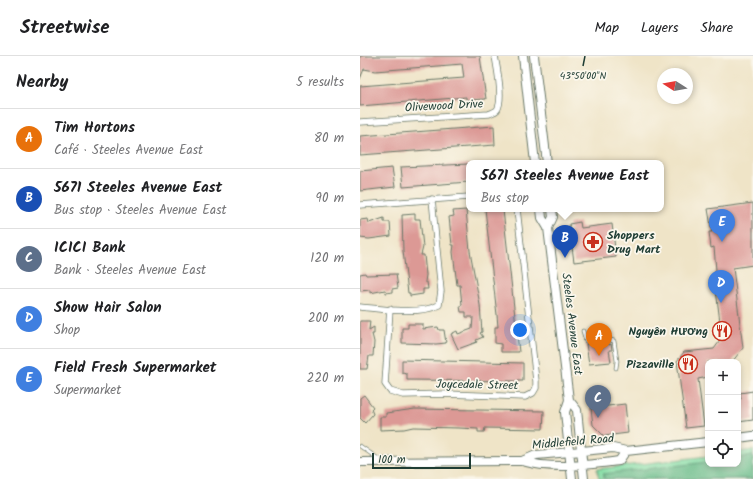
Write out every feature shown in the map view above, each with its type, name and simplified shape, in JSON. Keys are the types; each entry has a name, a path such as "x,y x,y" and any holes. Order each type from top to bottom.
{"main road":[{"path":"523,56 535,160"},
{"path":"534,56 547,160"},
{"name":"Steeles Avenue East","path":"541,212 542,218 548,228 570,400 577,410 584,479"},
{"name":"Steeles Avenue East","path":"548,228 553,217 552,212"},
{"name":"Steeles Avenue East","path":"570,400 564,412 572,479"},
{"path":"741,438 753,436"},
{"name":"Middlefield Road","path":"522,461 536,455 613,448 626,451 705,442"},
{"name":"Middlefield Road","path":"360,462 522,461 537,465 571,466 619,461 626,451"}],"street":[{"name":"Olivewood Drive","path":"360,122 488,114 493,112 497,110 500,103 495,56"},
{"path":"360,205 466,197"},
{"path":"360,307 420,310 439,305 441,291 432,199"},
{"name":"Joycedale Street","path":"390,309 384,384 390,391 404,395 446,394 525,397 530,395 536,388 535,362 517,212"}],"lane":[{"path":"583,331 586,341 607,339 614,341 617,361 616,368"},
{"path":"360,446 383,462"}],"green space":[{"path":"753,450 753,479 599,479 597,469 705,456 705,467 741,467 741,452"},
{"path":"753,456 753,479 604,479 603,474 705,462 705,467 741,467 741,458"}],"building":[{"path":"360,56 480,56 486,99 466,100 466,97 360,106 360,86 464,78 462,64 375,71 364,69 360,79"},
{"path":"494,126 495,145 360,155 360,136"},
{"path":"466,164 466,182 403,187 401,167"},
{"path":"392,168 395,187 360,191 360,171"},
{"path":"753,203 753,265 733,268 743,348 734,359 705,359 705,378 698,379 704,426 686,428 677,361 684,352 714,349 722,338 714,274 716,270 714,247 711,248 709,232 712,232 708,209"},
{"path":"466,210 470,251 480,305 482,332 480,333 483,337 476,340 477,342 458,349 451,334 457,331 458,334 472,329 473,317 466,317 466,312 461,312 460,306 462,305 460,285 457,285 453,252 454,245 452,245 449,217 454,216 453,211"},
{"path":"485,212 503,212 519,352 501,352 501,344 495,343 495,327 498,327"},
{"path":"415,214 415,219 420,219 423,247 421,255 424,255 426,275 425,282 427,282 428,289 423,289 423,294 410,296 410,293 408,293 403,251 402,215"},
{"path":"384,218 384,222 390,222 391,236 369,239 360,238 360,220 368,219 369,223"},
{"name":"Shoppers Drug Mart","path":"580,222 581,228 612,224 616,257 574,262 569,224"},
{"path":"365,273 366,275 396,274 398,288 392,289 392,292 386,293 385,290 370,293 370,290 360,291 360,274"},
{"path":"360,321 370,321 369,330 374,327 374,334 372,334 374,342 373,356 369,356 367,369 360,369"},
{"path":"408,324 423,324 423,329 438,327 439,330 444,330 446,343 402,343 402,328 408,328"},
{"path":"607,342 609,345 611,344 612,350 609,350 611,362 589,364 586,344"},
{"path":"402,360 523,363 523,381 407,380 407,374 402,373"},
{"path":"753,391 753,420 741,422 741,393"},
{"path":"364,395 373,407 371,409 373,414 365,423 360,418 360,398"},
{"path":"625,404 628,433 604,436 593,425 591,408"},
{"path":"415,409 544,411 543,429 485,428 484,432 478,432 478,429 413,427 380,430 380,417 386,417 386,413"}],"place":[{"name":"Shoppers Drug Mart","path":"593,242"},
{"name":"Field Fresh Supermarket","path":"722,242"},
{"name":"5671 Steeles Avenue East","path":"565,258"},
{"name":"Show Hair Salon","path":"721,303"},
{"name":"Nguyên Hương","path":"722,331"},
{"name":"Tim Hortons","path":"599,356"},
{"name":"Pizzaville","path":"688,364"},
{"name":"ICICI Bank","path":"598,418"}]}
